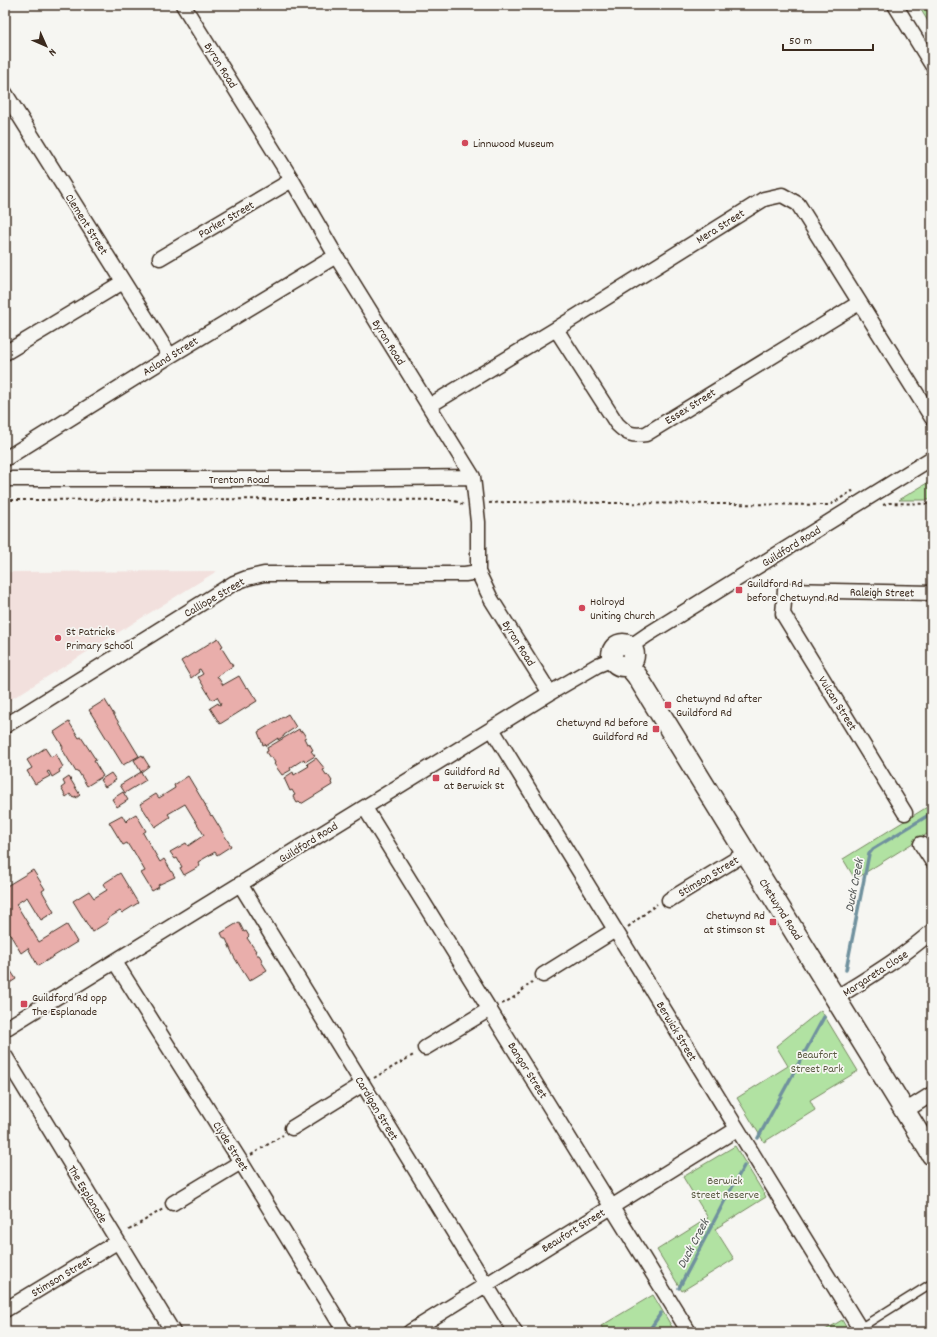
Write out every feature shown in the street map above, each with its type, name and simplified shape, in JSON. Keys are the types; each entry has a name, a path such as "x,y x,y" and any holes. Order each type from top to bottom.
{"street":[{"name":"Byron Road","path":"184,5 292,180 336,256 473,477 478,522 478,572 491,599 550,693"},
{"path":"895,5 932,65"},
{"name":"Clement Street","path":"5,93 170,356"},
{"name":"Parker Street","path":"160,258 292,180"},
{"name":"Mera Street","path":"429,406 556,329 764,199 782,195 798,204 932,418"},
{"name":"Acland Street","path":"5,458 336,256"},
{"path":"5,353 123,282"},
{"name":"Essex Street","path":"556,329 617,424 625,432 635,436 646,434 859,303"},
{"name":"Guildford Road","path":"5,1029 550,693 598,665 624,657 648,635 932,458"},
{"name":"Trenton Road","path":"5,479 310,479 473,477"},
{"name":"Calliope Street","path":"5,726 234,583 248,578 264,574 457,574 478,572"},
{"name":"Raleigh Street","path":"785,590 932,593"},
{"name":"Vulcan Street","path":"785,590 783,614 905,813"},
{"name":"Chetwynd Road","path":"624,657 932,1155"},
{"name":"Berwick Street","path":"492,729 621,929 737,1129 861,1330"},
{"name":"Bangor Street","path":"365,808 689,1332"},
{"path":"921,844 932,861"},
{"name":"Stimson Street","path":"669,900 746,853"},
{"name":"Cardigan Street","path":"240,884 515,1332"},
{"path":"543,976 621,929"},
{"name":"Margareta Close","path":"836,998 888,966 917,945 932,931"},
{"name":"Clyde Street","path":"115,962 241,1162 344,1332"},
{"path":"425,1048 490,1009"},
{"name":"The Esplanade","path":"5,1056 173,1332"},
{"path":"292,1128 363,1084"},
{"path":"905,1111 932,1094"},
{"name":"Beaufort Street","path":"410,1332 737,1129"},
{"path":"173,1203 241,1162"},
{"name":"Stimson Street","path":"5,1310 117,1242"}],"lane":[{"path":"861,1330 932,1283"}],"path":[{"path":"621,929 642,917 656,904 669,900"},
{"path":"490,1009 516,996 538,977 543,976"},
{"path":"363,1084 425,1048"},
{"path":"241,1162 292,1128"},
{"path":"129,1230 173,1203"}],"shaded area":[{"name":"St Patricks Primary School","path":"217,571 5,703 5,572"}],"green space":[{"path":"918,5 932,5 932,28"},
{"path":"932,480 932,500 899,500"},
{"path":"932,804 932,831 855,879 843,859"},
{"name":"Beaufort Street Park","path":"821,1010 858,1071 810,1100 815,1110 764,1142 737,1098 788,1066 776,1046"},
{"name":"Berwick Street Reserve","path":"735,1146 766,1197 715,1229 734,1259 682,1291 657,1250 708,1218 683,1177"},
{"path":"653,1295 675,1332 605,1332 601,1326"},
{"path":"842,1320 849,1332 822,1332"}],"building":[{"path":"218,638 223,646 221,647 233,666 217,676 223,685 239,676 246,688 248,687 257,701 220,724 210,708 218,703 219,705 221,704 217,697 212,700 198,677 203,674 200,669 198,670 199,672 191,678 181,661"},
{"path":"105,700 139,756 123,765 89,710"},
{"path":"288,714 296,727 278,740 278,738 266,746 265,744 263,745 258,732"},
{"path":"69,722 96,760 94,761 103,776 87,786 78,771 76,772 54,732"},
{"path":"299,729 300,732 302,731 306,737 304,738 307,744 309,743 313,750 311,751 315,756 305,762 304,759 290,768 291,770 282,775 274,764 275,763 272,757 270,758 266,752 268,751 267,748"},
{"path":"45,748 51,757 56,754 63,767 59,770 60,772 52,777 49,771 47,772 50,776 35,784 27,771 32,768 27,760"},
{"path":"142,755 149,766 141,772 134,760"},
{"path":"316,758 325,769 323,770 332,781 332,785 301,804 299,802 297,803 293,796 295,795 292,790 290,791 284,778 293,772 294,775 309,766 307,764"},
{"path":"141,772 146,780 125,793 120,785"},
{"path":"111,773 116,780 105,787 100,780"},
{"path":"188,776 211,816 212,815 231,846 217,855 215,852 198,862 200,866 184,875 177,858 175,859 170,852 186,843 188,846 204,835 185,804 168,814 170,817 155,827 140,804 156,794 159,798 175,788 174,785"},
{"path":"69,777 80,795 76,798 76,796 73,798 70,794 66,797 61,788 65,785 63,781"},
{"path":"123,792 128,800 117,807 112,799"},
{"path":"136,814 146,831 143,833 160,862 164,859 175,877 158,885 159,887 152,891 141,873 145,871 133,850 132,851 127,843 123,845 109,822 122,815 126,822 129,818"},
{"path":"33,870 45,889 42,891 54,912 41,920 27,897 16,904 39,942 67,925 77,942 38,966 28,948 21,953 5,926 5,887"},
{"path":"120,873 138,903 122,913 120,911 107,919 108,922 92,932 73,901 89,891 94,898 107,890 103,884"},
{"path":"239,922 244,932 246,931 249,936 247,938 267,970 249,981 234,957 226,939 224,939 221,933"},
{"path":"5,962 16,979 5,986"}],"waterway":[{"name":"Duck Creek","path":"846,970 869,854 873,849 932,813"},
{"name":"Duck Creek","path":"758,1138 824,1017"},
{"name":"Duck Creek","path":"679,1288 744,1166"},
{"name":"Duck Creek","path":"648,1332 661,1313"}],"place":[{"name":"Linnwood Museum","path":"465,143"},
{"name":"Guildford Rd before Chetwynd Rd","path":"739,590"},
{"name":"Holroyd Uniting Church","path":"582,608"},
{"name":"St Patricks Primary School","path":"58,638"},
{"name":"Chetwynd Rd after Guildford Rd","path":"668,705"},
{"name":"Chetwynd Rd before Guildford Rd","path":"656,729"},
{"name":"Guildford Rd at Berwick St","path":"436,778"},
{"name":"Chetwynd Rd at Stimson St","path":"773,922"},
{"name":"Guildford Rd opp The Esplanade","path":"24,1004"}]}
